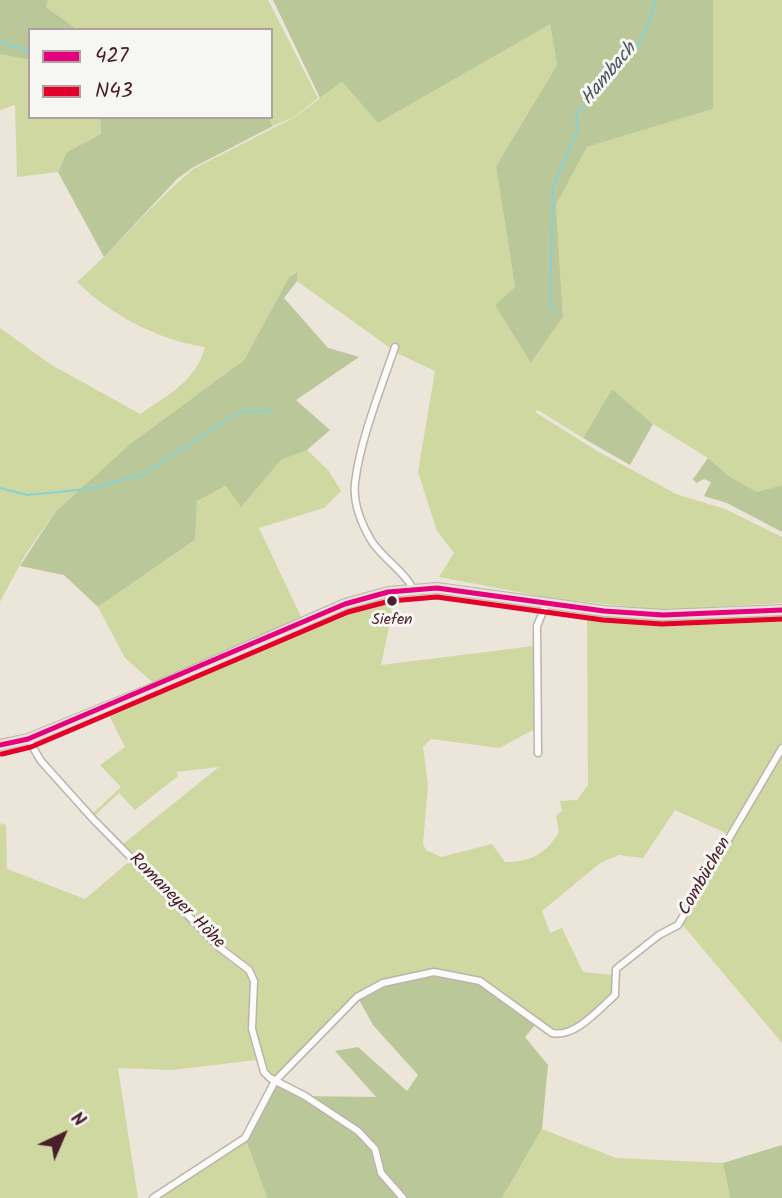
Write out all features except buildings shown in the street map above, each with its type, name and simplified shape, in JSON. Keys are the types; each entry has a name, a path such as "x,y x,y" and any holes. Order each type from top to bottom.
{"main road":[{"path":"0,745 28,739 156,687 345,604 412,588 663,615 782,610"}],"street":[{"path":"395,346 355,484 358,513 371,540 392,568 409,579 412,588"},
{"path":"538,753 537,625 547,602"},
{"name":"Romaneyer Höhe","path":"28,739 41,761 93,819 220,948 249,970 254,981 251,1014 255,1045 264,1072 275,1081"},
{"name":"Combüchen","path":"275,1081 358,997 383,984 412,975 434,972 480,981 552,1033 561,1035 571,1032 615,995 616,969 659,935 678,925 782,748"},
{"path":"153,1198 246,1138 275,1081 305,1096 359,1131 375,1149 381,1173 402,1198"}],"green space":[{"path":"0,0 48,0 46,7 75,28 28,28 28,60 0,54"},
{"path":"48,0 268,0 318,98 294,117 273,126 269,119 273,119 273,28 75,28 46,7"},
{"path":"273,0 713,0 713,109 587,147 556,205 563,317 531,363 495,305 515,287 496,166 557,65 550,24 378,123 342,82 320,98"},
{"path":"713,0 782,0 782,485 757,492 730,477 708,458 653,424 612,389 583,438 538,410 535,412 597,451 676,494 725,509 782,537 782,603 661,610 550,598 439,577 454,553 437,531 418,472 435,371 397,353 297,281 296,272 289,277 244,360 130,444 56,511 25,555 0,602 0,328 50,364 140,414 188,378 201,359 205,347 170,339 136,324 105,305 77,282 163,196 193,169 295,117 342,82 378,123 550,23 557,65 496,166 515,287 495,305 532,362 563,317 556,205 587,147 713,109"},
{"path":"0,54 28,60 28,119 100,119 101,134 67,152 58,172 17,177 15,105 0,110"},
{"path":"100,119 269,119 273,126 192,168 177,179 104,257 58,172 67,152 101,134"},
{"path":"297,272 297,281 284,298 328,348 359,357 296,400 330,430 307,450 281,460 241,507 226,486 197,501 195,540 98,607 64,575 20,566 56,511 130,444 244,360 289,277"},
{"path":"612,389 653,424 630,465 583,438"},
{"path":"307,450 328,470 341,491 324,508 259,528 301,617 157,686 125,658 98,607 194,541 197,501 227,486 241,506 281,460"},
{"path":"708,458 730,477 757,492 782,485 782,532 727,503 704,496 711,482 704,479 696,483 693,479"},
{"path":"378,601 389,605 392,612 381,665 534,646 535,729 499,748 431,739 423,747 428,785 423,844 426,850 441,857 492,844 505,862 522,861 536,856 559,832 556,816 562,811 560,801 577,800 588,785 587,615 782,614 782,746 730,835 675,810 643,858 619,855 600,863 542,911 550,933 562,928 583,972 613,975 615,995 588,1019 570,1029 560,1031 537,1022 357,996 277,1083 261,1057 253,1013 254,974 214,940 123,844 219,767 176,772 178,776 135,810 119,793 93,817 91,815 121,787 100,765 125,747 109,715 163,693 159,688 345,608"},
{"path":"782,753 782,1043 681,923"},
{"path":"0,823 6,825 7,869 85,899 131,860 245,968 251,984 248,1018 256,1060 172,1070 118,1068 138,1198 0,1198"},
{"path":"434,974 481,983 536,1024 525,1037 548,1065 542,1129 502,1198 267,1198 246,1140 277,1085 297,1096 376,1097 335,1051 358,1047 407,1091 418,1075 373,1025 358,998 383,984"},
{"path":"542,1129 616,1158 723,1163 730,1198 502,1198"},
{"path":"246,1140 267,1198 160,1198 237,1147"},
{"path":"782,1145 782,1198 730,1198 723,1163"}],"waterway":[{"name":"Hambach","path":"555,313 550,305 553,187 578,129 576,114 636,48 645,33 654,0"},
{"path":"0,42 28,50"},
{"path":"0,488 27,495 87,489 142,475 239,412 273,410"}],"transit line":[{"name":"427","path":"0,745 28,739 345,604 388,592 437,588 604,611 663,615 782,610"},
{"name":"N43","path":"2,754 31,747 348,612 390,601 437,597 603,620 662,624 782,619"}],"place":[{"name":"Siefen","path":"392,601"}]}
